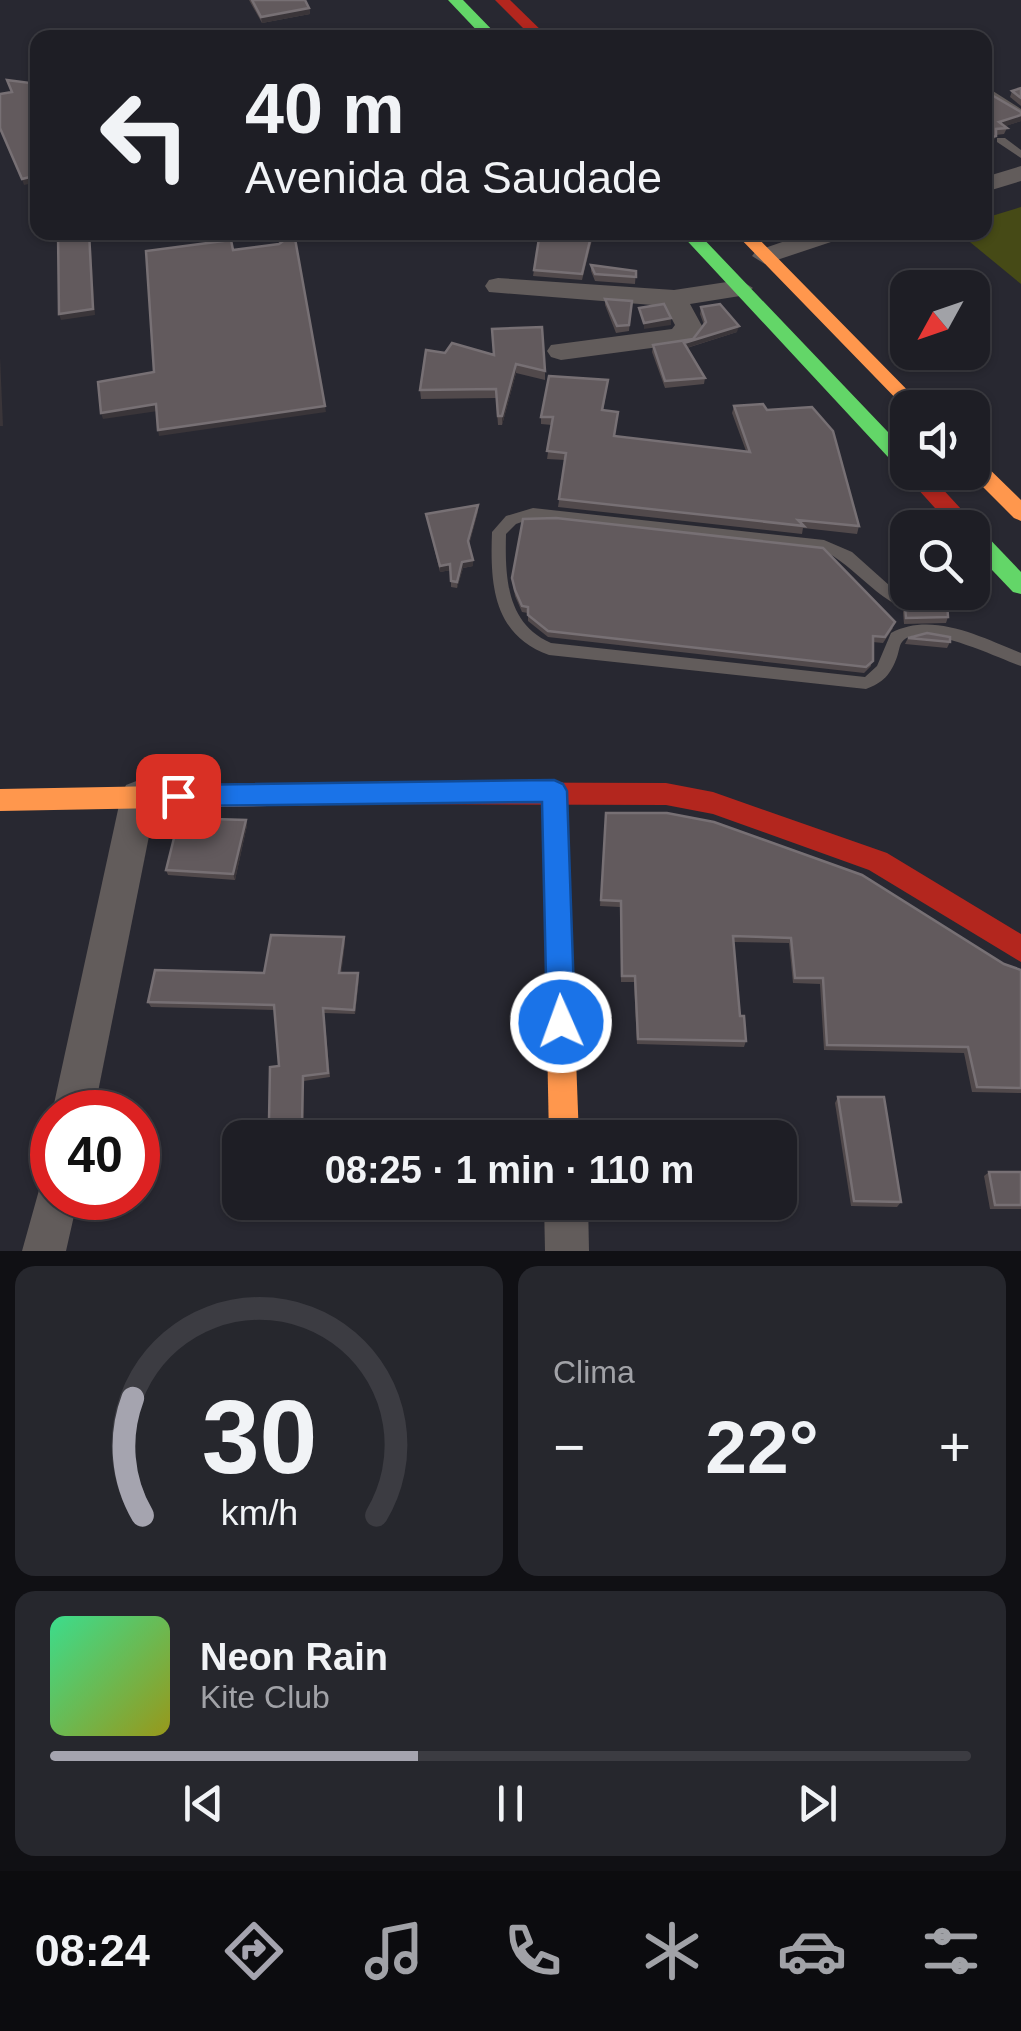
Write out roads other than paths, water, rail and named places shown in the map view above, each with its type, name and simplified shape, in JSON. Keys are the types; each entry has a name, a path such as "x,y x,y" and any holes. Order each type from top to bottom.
{"main road":[{"path":"455,0 484,30"},
{"path":"502,0 534,30"},
{"path":"695,240 890,447"},
{"path":"750,240 898,390"},
{"path":"990,482 1021,512"},
{"path":"931,490 949,510"},
{"path":"990,553 1021,586"},
{"path":"554,791 563,1120"},
{"path":"0,800 554,791 666,794 713,803 878,861 1021,950"}],"street":[{"path":"992,182 1021,173"},
{"path":"765,256 813,240"},
{"path":"498,286 674,298 740,288"},
{"path":"562,351 680,337 689,326 674,298"},
{"path":"78,1090 139,796"},
{"path":"44,1251 51,1220"},
{"path":"567,1220 568,1251"}],"lane":[{"path":"992,95 1021,114"},
{"path":"1001,140 1021,156"},
{"path":"890,596 878,589 853,561 824,544 533,513 511,520 499,532 499,578 513,624 522,638 549,649 866,682 884,672 896,637 912,630 940,631 1021,660"}]}
